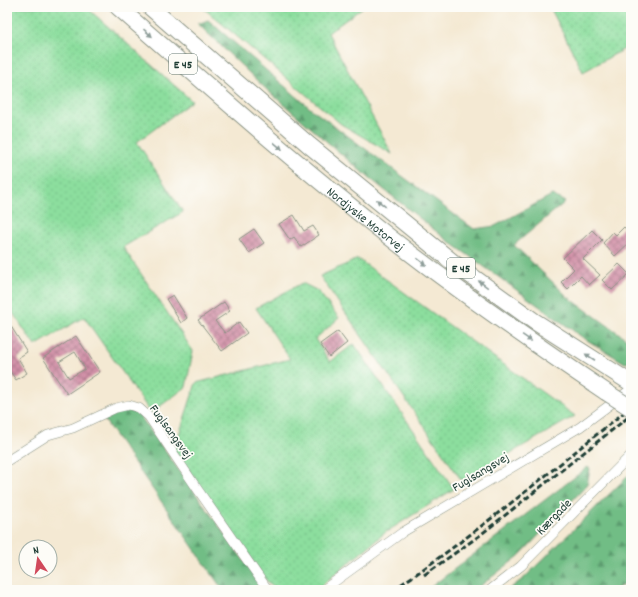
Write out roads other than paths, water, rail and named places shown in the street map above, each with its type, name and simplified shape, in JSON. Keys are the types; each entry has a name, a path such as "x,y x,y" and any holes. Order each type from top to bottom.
{"highway":[{"name":"Nordjyske Motorvej","path":"118,7 248,121 391,239 463,293 551,355 631,408"},
{"name":"Nordjyske Motorvej","path":"150,7 309,145 455,264 534,321 628,383"},
{"path":"161,7 309,145"}],"street":[{"name":"Fuglsangsvej","path":"323,590 403,532 580,427 628,383"},
{"name":"Fuglsangsvej","path":"7,461 48,435 73,428 116,408 129,405 139,408 149,417 268,590"},
{"name":"Kærgade","path":"490,590 521,566 631,455"}],"railway":[{"path":"393,590 424,569 484,524 631,407"},
{"path":"424,575 479,536 631,415"}]}
